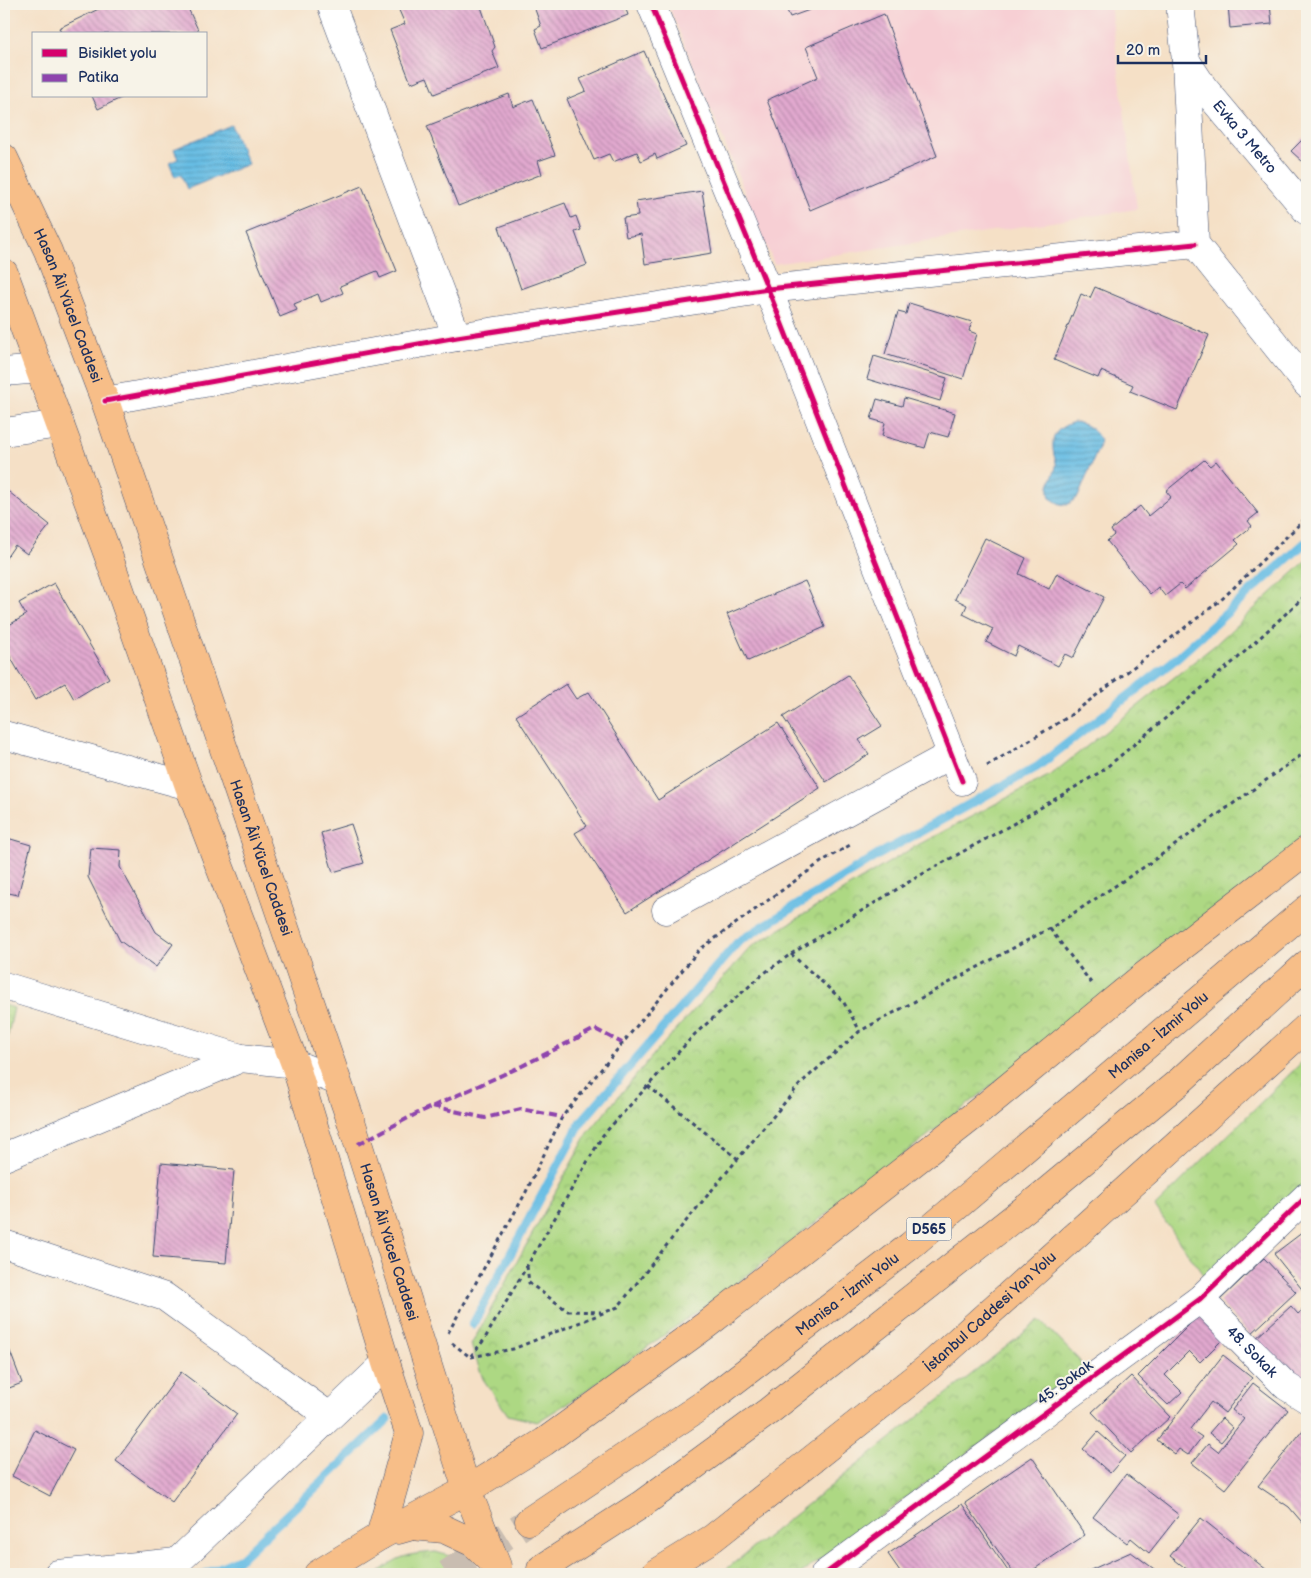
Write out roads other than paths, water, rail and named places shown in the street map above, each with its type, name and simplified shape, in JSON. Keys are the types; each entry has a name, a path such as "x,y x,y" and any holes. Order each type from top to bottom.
{"main road":[{"name":"Hasan Âli Yücel Caddesi","path":"4,158 48,251 105,401 337,1081 467,1490 499,1570"},
{"path":"4,273 108,555 189,786 295,1064 409,1433 380,1536"},
{"path":"318,1574 380,1536 467,1490 544,1442 706,1325 978,1112 1140,980 1307,850"},
{"name":"Manisa - İzmir Yolu","path":"530,1521 704,1404 910,1246 1307,909"},
{"name":"D565","path":"541,1569 642,1504 761,1417 1032,1205 1180,1081 1307,964"},
{"name":"İstanbul Caddesi Yan Yolu","path":"655,1574 713,1538 930,1366 1307,1027"},
{"path":"342,1574 357,1553 380,1536 412,1526 444,1529 474,1542 499,1570"},
{"path":"680,1574 713,1538"}],"street":[{"path":"331,4 457,337"},
{"path":"651,4 768,289 962,781"},
{"path":"1180,4 1186,61 1195,244 1307,384"},
{"name":"Evka 3 Metro","path":"1186,61 1204,87 1307,211"},
{"name":"Evka 3 Metro","path":"1189,121 1222,130 1307,211"},
{"path":"105,401 457,337 768,289 1195,244"},
{"path":"4,372 40,368"},
{"path":"4,432 60,424"},
{"path":"4,735 189,786"},
{"path":"666,910 952,754"},
{"path":"4,986 241,1058 295,1064 337,1081"},
{"path":"4,1157 241,1058"},
{"name":"45. Sokak","path":"825,1574 1200,1299 1307,1196"},
{"path":"4,1244 166,1297 329,1416"},
{"name":"48. Sokak","path":"1200,1299 1286,1386 1307,1398"},
{"path":"58,1574 178,1562 386,1363"}],"water":[{"path":"231,125 248,164 187,189 181,175 175,177 169,163 178,159 174,149"},
{"path":"1074,422 1089,427 1100,439 1098,449 1078,497 1067,505 1060,504 1050,498 1049,489 1056,466 1053,448 1054,438 1059,430"}],"waterway":[{"path":"473,1324 581,1122 738,942 878,855 1037,767 1172,662 1307,541"},
{"path":"205,1574 241,1558 388,1419"}],"tunnel":[{"path":"447,1574 529,1521"}]}
